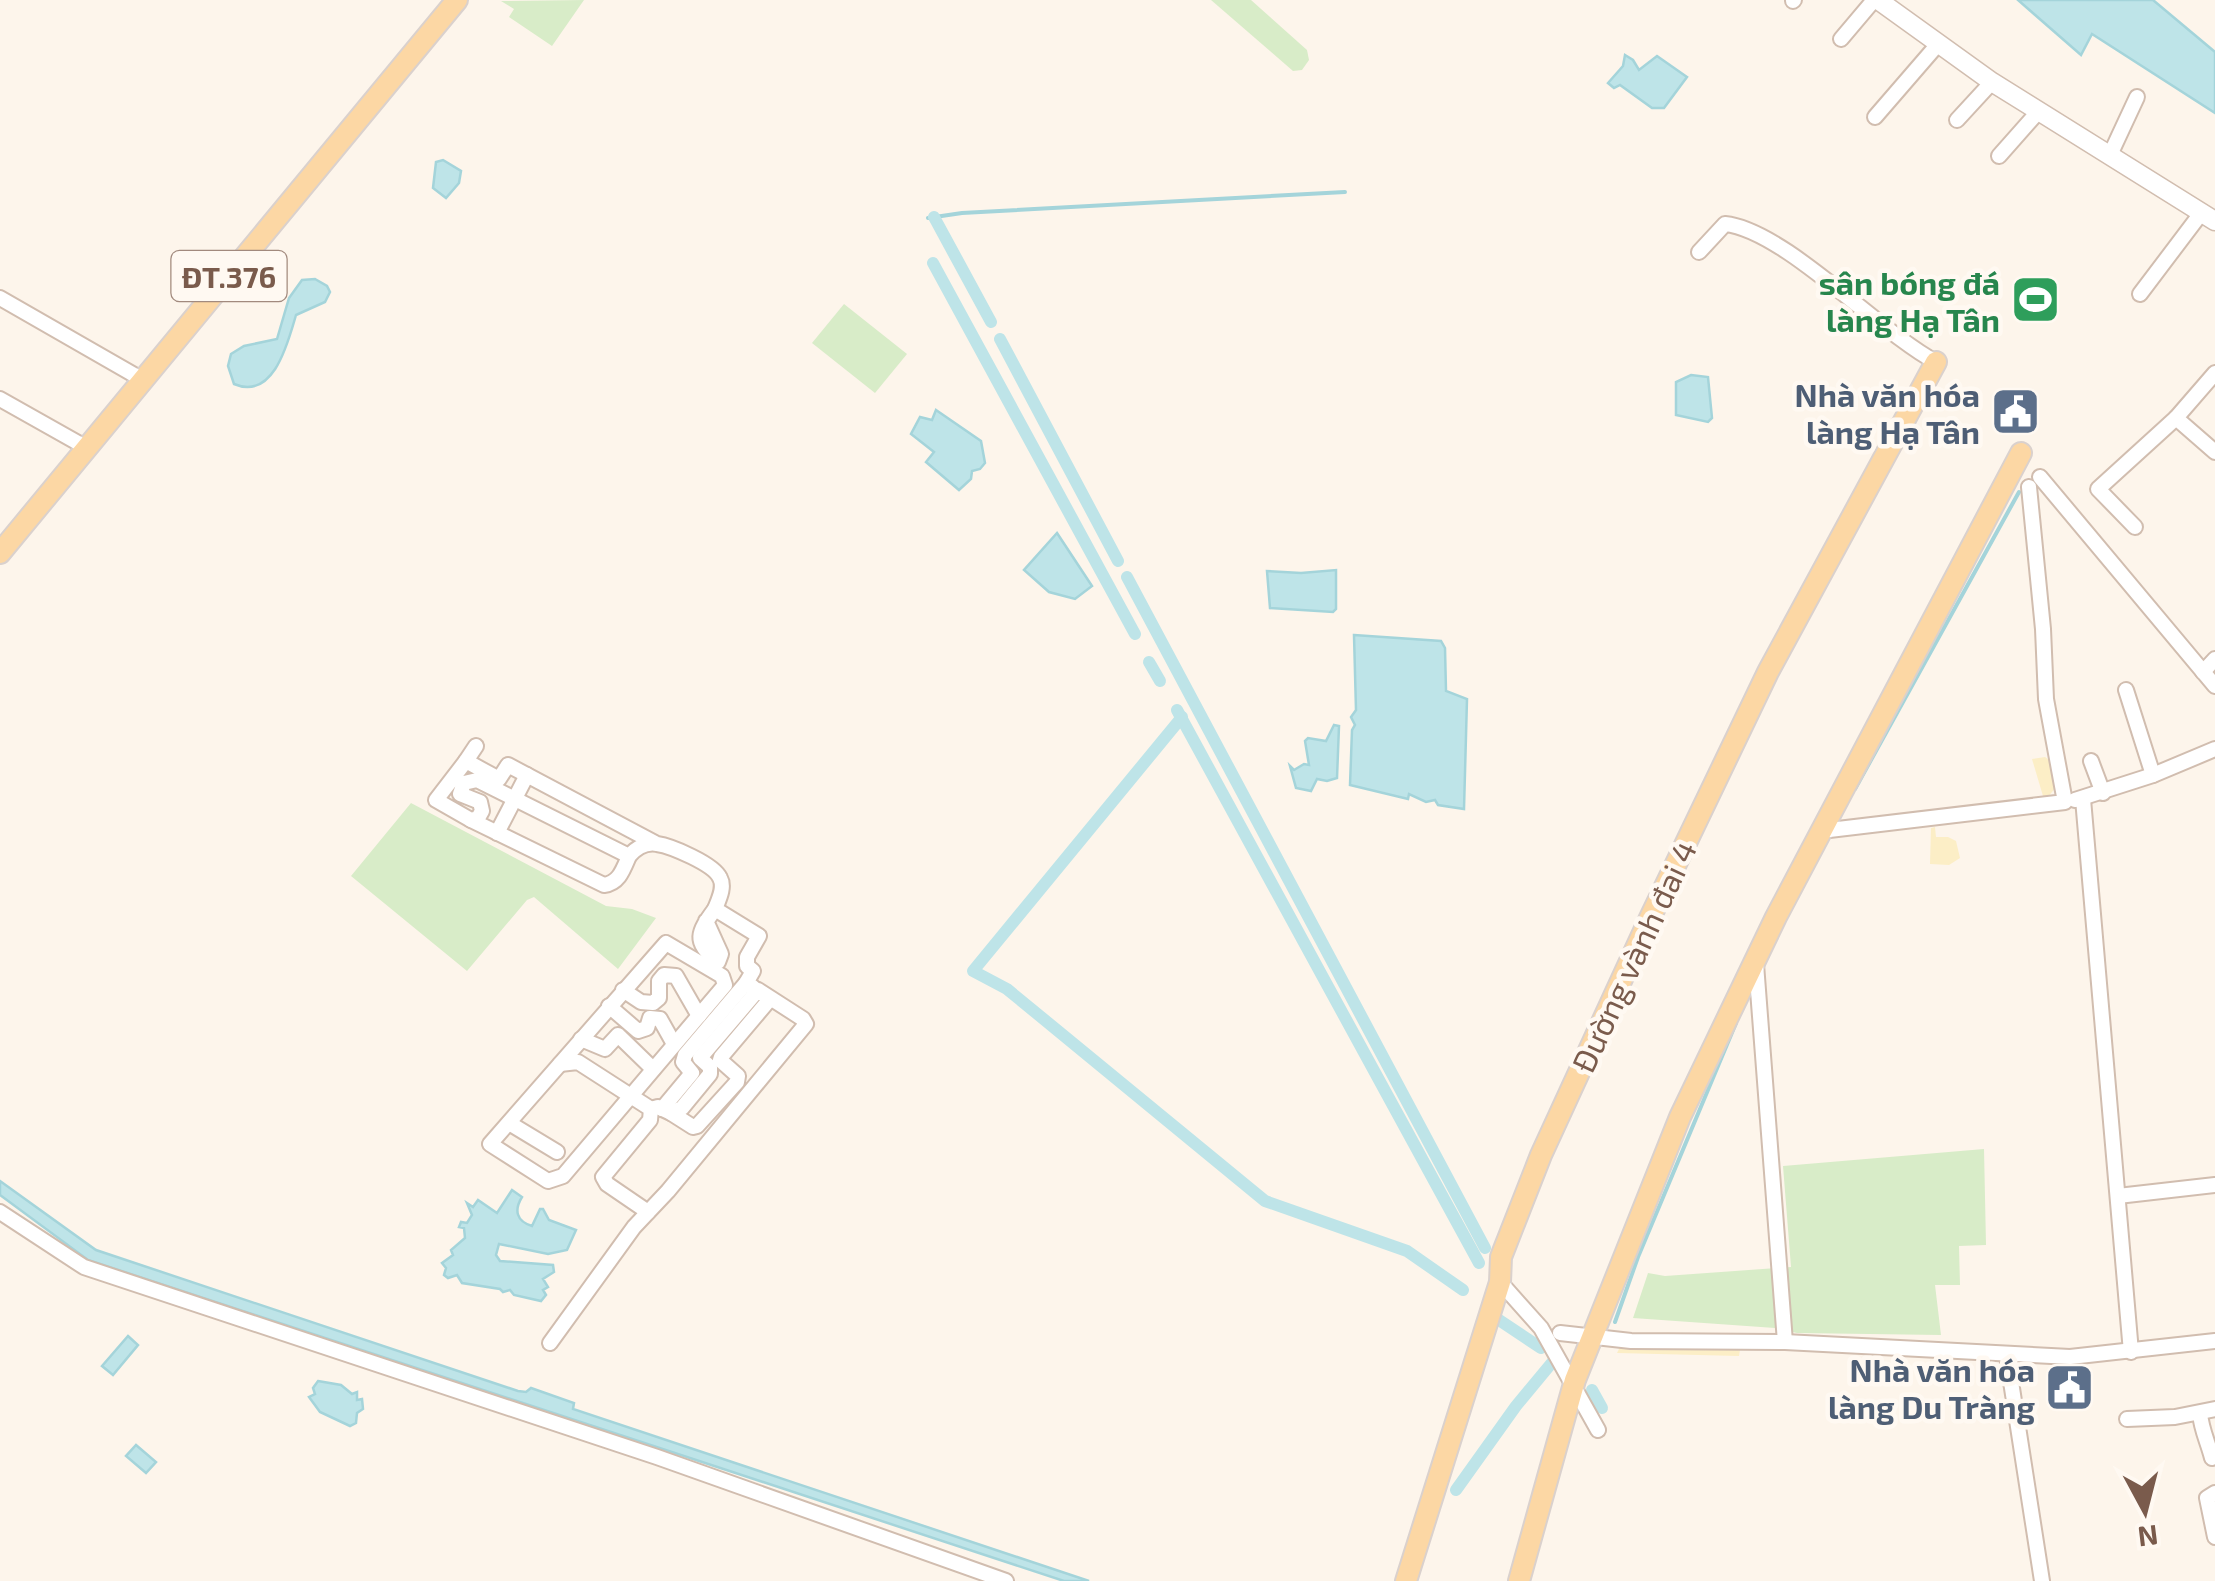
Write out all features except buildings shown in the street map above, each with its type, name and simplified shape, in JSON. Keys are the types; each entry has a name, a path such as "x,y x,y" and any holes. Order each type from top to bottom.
{"main road":[{"name":"ĐT.376","path":"0,553 457,0"},
{"name":"Đường vành đai 4","path":"1406,1581 1500,1282 1501,1257 1541,1155 1768,672 1936,362"},
{"path":"1519,1581 1574,1384 1680,1117 1821,831 2022,453"}],"street":[{"path":"1840,39 1876,0 1992,82 2208,217 2140,294"},
{"path":"1875,118 1939,44"},
{"path":"1957,120 1992,82"},
{"path":"2110,155 2136,97"},
{"path":"1999,156 2038,112"},
{"path":"1699,252 1725,224 1736,225 1782,250 1936,362"},
{"path":"0,298 143,380"},
{"path":"2135,528 2098,489 2176,418 2215,373"},
{"path":"0,399 87,448"},
{"path":"2176,418 2215,452"},
{"path":"2065,802 2046,699 2034,482 2215,686"},
{"path":"2203,672 2215,659"},
{"path":"2126,690 2153,775"},
{"path":"476,746 436,800 471,820 604,885 612,884 620,876 635,848 655,843"},
{"path":"1821,831 2083,800 2215,749"},
{"path":"2091,761 2103,793"},
{"path":"466,762 499,779 508,765 715,871 723,886 711,915 759,936 747,958 758,991 806,1024 648,1212 550,1342"},
{"path":"497,833 527,775"},
{"path":"471,820 482,811 480,802 460,794 464,783 476,780 629,856"},
{"path":"2083,800 2118,1196 2127,1358"},
{"path":"666,943 726,980 563,1176 548,1180 490,1144 623,990 666,943"},
{"path":"1755,960 1785,1342"},
{"path":"623,990 641,1002 654,1003 659,998 659,981 664,975 676,976 699,1016"},
{"path":"560,1064 578,1062 693,1128 738,1082 738,1076 720,1060 758,991"},
{"path":"648,1212 607,1184 603,1176 661,1110 682,1108 710,1074 710,1066 700,1058 758,991"},
{"path":"609,1006 638,1031 647,1028 650,1018 660,1019 674,1044"},
{"path":"578,1042 605,1048 618,1035 653,1069"},
{"path":"578,1042 578,1062"},
{"path":"509,1123 557,1152"},
{"path":"2118,1196 2215,1185"},
{"path":"0,1212 84,1266 642,1452 1006,1581"},
{"path":"1500,1282 1555,1338 1562,1362 1598,1430"},
{"path":"1555,1338 1785,1342 2007,1356 2127,1358 2215,1341"},
{"path":"2007,1356 2042,1581"},
{"path":"2127,1419 2208,1411 2201,1430 2212,1458"},
{"path":"2215,1492 2207,1498 2215,1537"}],"green space":[{"path":"584,0 552,46 509,17 514,9 501,1"},
{"path":"1211,0 1251,0 1307,50 1309,60 1302,70 1293,71"},
{"path":"844,304 907,354 875,393 812,343"},
{"path":"411,803 606,906 632,909 656,918 618,969 534,897 527,900 467,971 351,876"},
{"path":"1984,1149 1986,1245 1959,1246 1960,1285 1935,1285 1941,1335 1797,1333 1633,1318 1648,1273 1665,1276 1791,1267 1783,1166"}],"sand":[{"path":"2045,757 2052,762 2056,787 2048,797 2043,796 2032,759"},
{"path":"1935,827 1936,837 1956,841 1960,858 1949,865 1930,864 1931,828"},
{"path":"1621,1345 1740,1350 1739,1356 1617,1353"}],"water":[{"path":"2018,0 2153,0 2215,52 2215,113 2092,34 2081,55"},
{"path":"1625,55 1639,70 1657,56 1687,77 1664,108 1652,108 1620,85 1614,88 1608,83 1623,66"},
{"path":"443,160 461,171 459,183 446,198 433,188 436,162"},
{"path":"315,279 330,292 325,302 296,315 283,353 269,377 248,387 234,384 228,366 231,354 244,346 277,339 289,298 302,280"},
{"path":"1691,375 1708,377 1712,418 1708,422 1676,415 1676,382"},
{"path":"936,410 981,441 985,463 972,471 971,479 959,490 926,462 934,452 911,434 920,417 932,420"},
{"path":"1057,533 1092,586 1075,599 1049,592 1024,570"},
{"path":"1336,570 1333,612 1270,608 1267,571"},
{"path":"1354,635 1441,641 1445,648 1446,691 1467,699 1464,809 1438,805 1435,800 1426,802 1409,794 1408,799 1350,785 1355,725 1351,717 1356,710"},
{"path":"1334,725 1339,726 1337,778 1317,779 1311,791 1296,788 1290,766 1294,770 1309,765 1305,741 1326,741"},
{"path":"0,1181 96,1250 518,1391 531,1388 574,1403 573,1409 1089,1581 1064,1581 88,1260 0,1195"},
{"path":"512,1190 522,1197 518,1214 527,1224 532,1226 543,1209 549,1220 576,1230 567,1250 548,1254 499,1244 496,1255 500,1261 553,1265 554,1272 543,1279 548,1287 543,1290 546,1295 541,1301 514,1295 510,1290 462,1283 457,1275 444,1275 446,1268 442,1263 465,1238 464,1228 459,1227 472,1215 467,1203 473,1207 478,1200 497,1213"},
{"path":"128,1336 138,1345 113,1375 102,1366"},
{"path":"318,1381 341,1385 352,1394 357,1392 363,1409 357,1413 356,1423 350,1426 320,1412 309,1397 315,1394 313,1388"},
{"path":"136,1445 156,1462 146,1473 126,1456"}],"waterway":[{"path":"928,218 1345,192"},
{"path":"934,217 991,322"},
{"path":"933,263 1135,634"},
{"path":"1000,339 1118,561"},
{"path":"1855,789 2019,492"},
{"path":"1127,577 1485,1248"},
{"path":"1149,662 1160,681"},
{"path":"1177,710 1479,1263"},
{"path":"1182,717 973,971 1007,989 1265,1201 1407,1251 1463,1290"},
{"path":"1615,1322 1638,1257 1736,1023"},
{"path":"1496,1318 1541,1348"},
{"path":"1456,1490 1555,1359"},
{"path":"1592,1390 1602,1408"}],"place":[{"name":"sân bóng đá làng Hạ Tân","path":"2035,300"},
{"name":"Nhà văn hóa làng Hạ Tân","path":"2015,412"},
{"name":"Nhà văn hóa làng Du Tràng","path":"2070,1387"}]}
